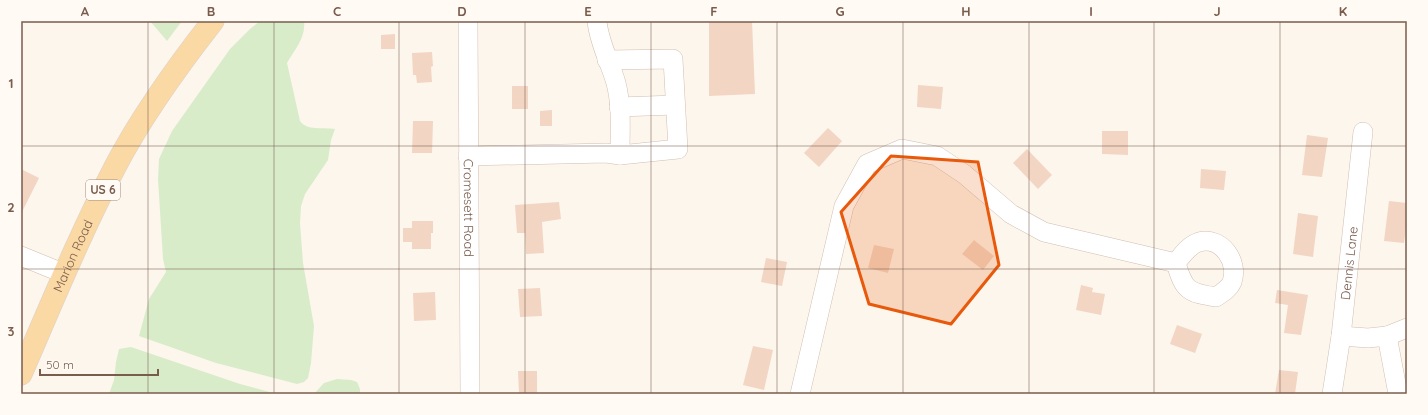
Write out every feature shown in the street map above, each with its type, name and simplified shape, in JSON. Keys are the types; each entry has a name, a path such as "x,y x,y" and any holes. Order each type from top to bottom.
{"main road":[{"name":"Marion Road","path":"21,374 85,227 116,166 147,113 193,46 213,21"}],"street":[{"name":"Cromesett Road","path":"468,21 470,394"},
{"path":"597,21 598,33 616,83 619,107 620,155"},
{"path":"468,156 606,153 620,155 678,149 673,59 607,60"},
{"path":"619,107 675,104"},
{"name":"Dennis Lane","path":"1332,394 1341,336 1363,132"},
{"path":"800,394 844,206 867,164 902,149 937,156 964,174 1011,214 1044,232 1176,263"},
{"path":"21,256 65,274"},
{"path":"1341,336 1368,338 1387,336 1407,328"},
{"path":"1387,336 1398,394"}],"highlighted area":[{"path":"891,156 978,162 999,265 951,324 869,304 841,212"}],"green space":[{"path":"150,21 182,21 167,41"},
{"path":"260,21 304,21 302,38 287,63 300,121 311,127 335,129 331,140 328,160 305,194 301,206 300,223 303,263 314,326 311,363 308,378 304,382 297,384 216,363 139,336 149,299 166,272 163,259 158,179 159,159 172,131 230,49"},
{"path":"131,347 240,384 277,394 109,394 114,380 119,349"},
{"path":"337,379 357,382 360,389 360,394 314,394 324,383"}],"building":[{"path":"709,21 752,21 755,94 709,96"},
{"path":"395,34 395,49 381,49 381,35"},
{"path":"432,52 432,82 417,83 416,75 413,75 412,53"},
{"path":"918,85 943,87 941,109 917,107"},
{"path":"512,86 528,86 528,109 512,109"},
{"path":"552,110 552,126 540,126 540,111"},
{"path":"413,121 433,121 432,153 412,153"},
{"path":"828,128 842,141 819,167 804,153"},
{"path":"1102,131 1128,131 1128,155 1102,154"},
{"path":"1307,135 1328,138 1322,177 1302,175"},
{"path":"1027,149 1052,175 1038,189 1013,163"},
{"path":"21,169 39,178 21,214"},
{"path":"1201,169 1226,171 1224,190 1200,188"},
{"path":"1389,201 1407,203 1407,220 1404,243 1384,241"},
{"path":"559,202 561,219 542,222 544,253 526,254 525,233 517,233 515,205"},
{"path":"1298,213 1318,216 1313,257 1293,254"},
{"path":"412,221 433,221 431,249 412,249 412,242 403,242 403,228 412,228"},
{"path":"974,240 994,256 983,270 962,254"},
{"path":"874,245 894,249 888,273 868,268"},
{"path":"766,258 787,262 782,286 761,282"},
{"path":"1081,285 1093,288 1092,292 1105,294 1101,315 1076,310"},
{"path":"540,288 542,316 520,317 518,289"},
{"path":"1277,290 1308,295 1301,335 1284,333 1288,305 1275,303"},
{"path":"435,292 436,320 414,321 413,293"},
{"path":"1177,325 1202,334 1195,353 1170,344"},
{"path":"753,346 773,350 764,390 743,385"},
{"path":"1279,370 1298,372 1295,394 1275,394"},
{"path":"518,371 537,371 537,394 519,394"}]}
